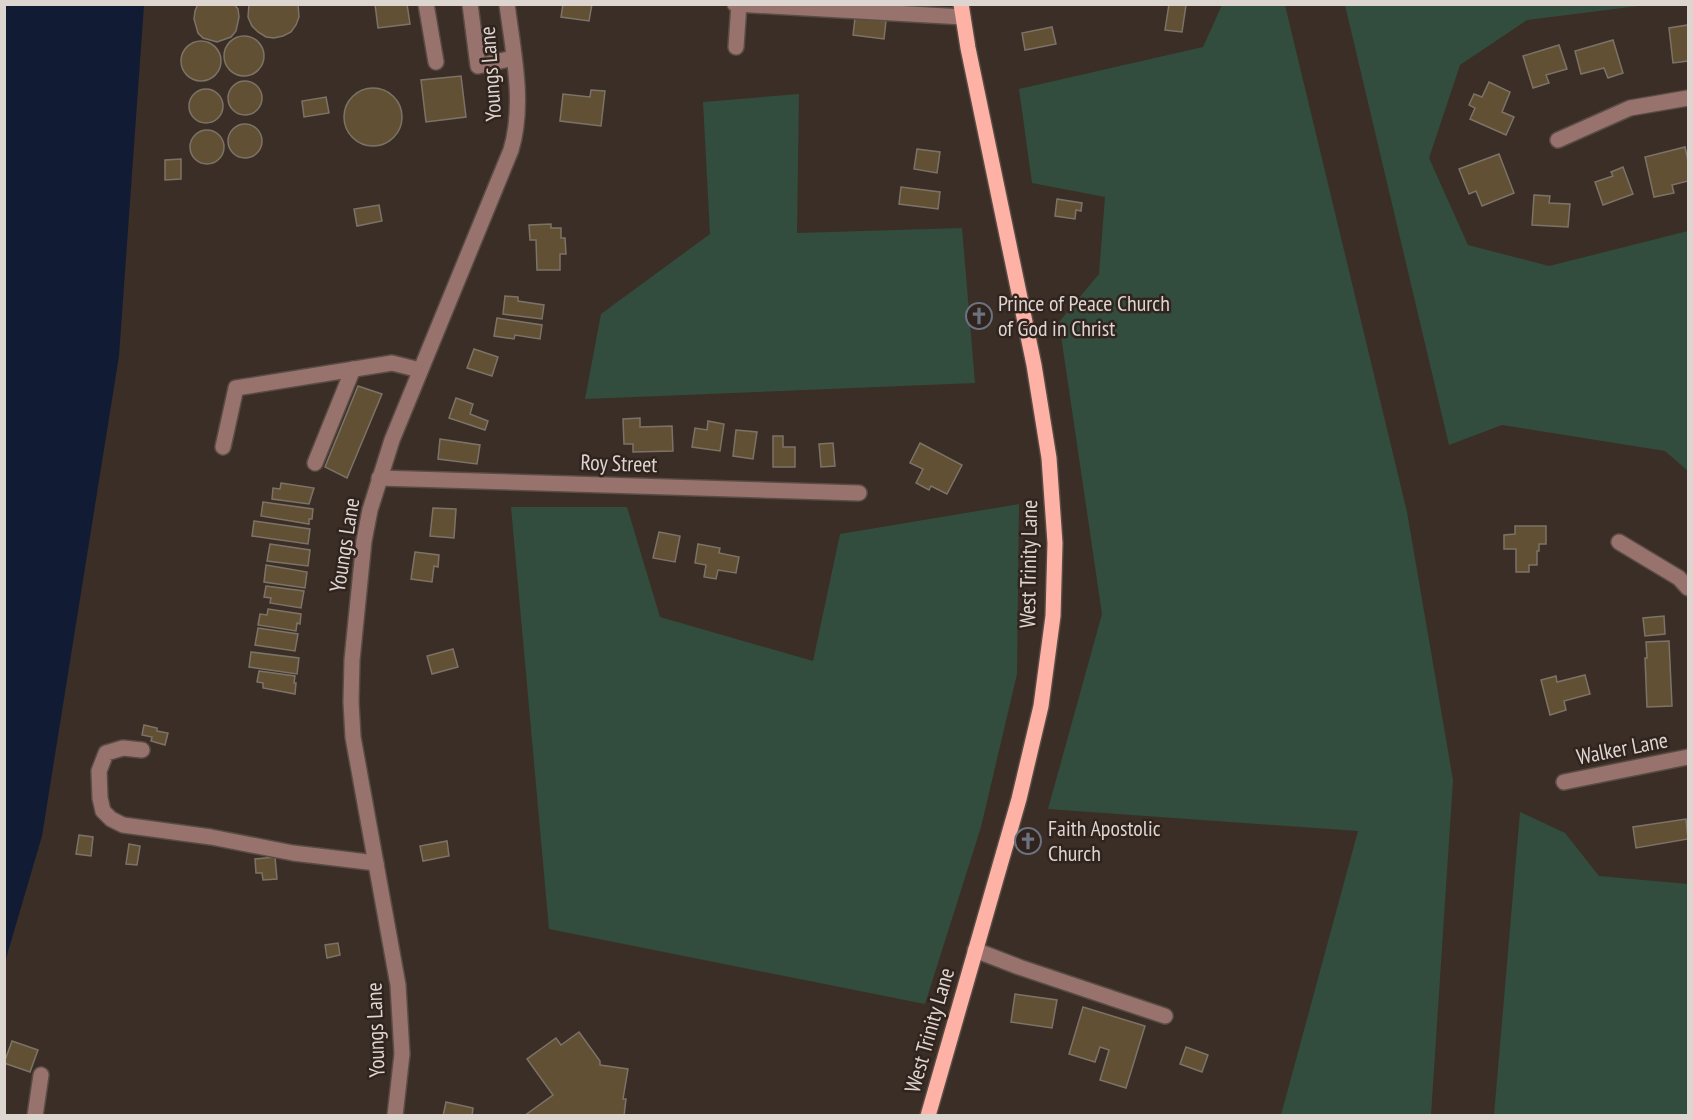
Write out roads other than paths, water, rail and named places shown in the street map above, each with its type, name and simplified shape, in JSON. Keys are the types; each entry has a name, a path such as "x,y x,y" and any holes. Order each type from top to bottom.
{"main road":[{"name":"West Trinity Lane","path":"928,1116 1019,800 1041,706 1053,616 1055,543 1049,458 1034,365 962,11"}],"street":[{"path":"426,4 436,62"},
{"path":"470,4 478,66 513,58"},
{"name":"Youngs Lane","path":"396,1116 402,1054 398,985 353,737 352,660 364,541 379,478 392,440 516,135 518,105 507,4"},
{"path":"736,47 738,5 962,11"},
{"path":"1558,140 1630,108 1689,98"},
{"path":"223,447 236,388 392,363 420,370"},
{"path":"315,463 352,369"},
{"name":"Roy Street","path":"379,478 859,493"},
{"path":"1618,542 1679,578 1689,588"},
{"path":"142,750 123,748 106,753 99,771 103,811 123,825 211,837 293,853 376,863"},
{"name":"Walker Lane","path":"1564,782 1689,757"},
{"path":"975,950 1018,967 1165,1016"},
{"path":"35,1116 41,1075"}],"water":[{"path":"5,4 144,5 119,356 42,836 5,962"}],"place":[{"name":"Prince of Peace Church of God in Christ","path":"979,316"},
{"name":"Faith Apostolic Church","path":"1028,841"}]}
